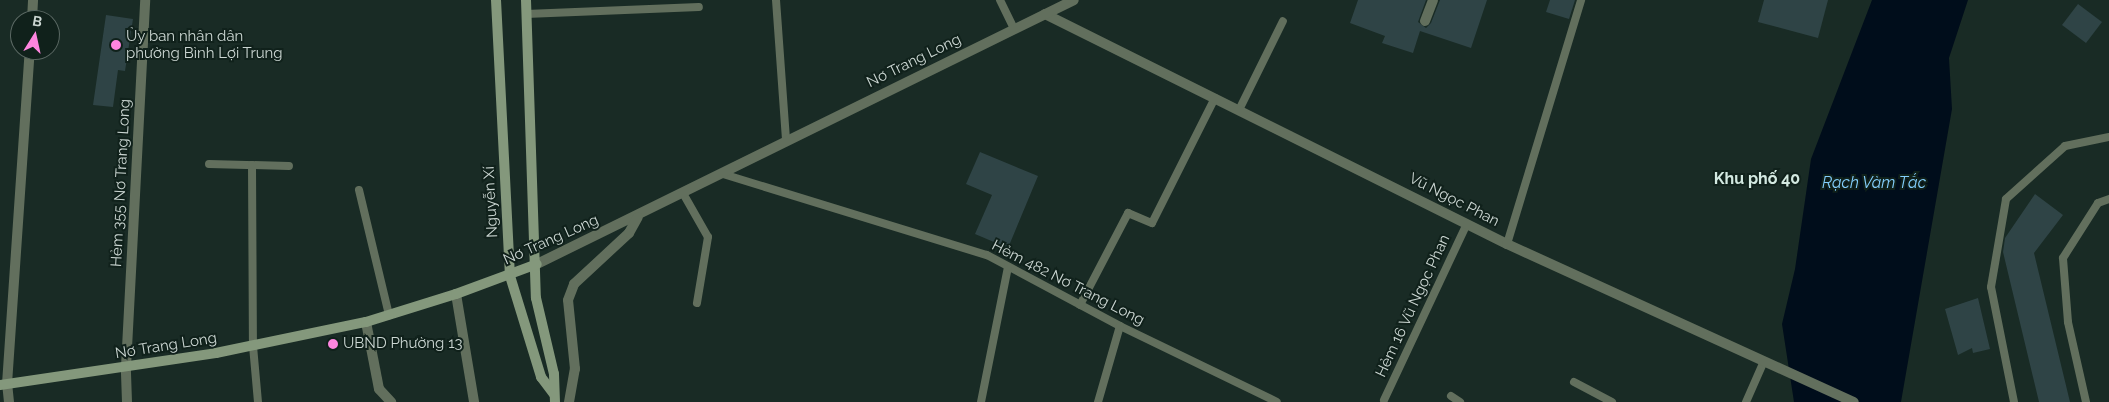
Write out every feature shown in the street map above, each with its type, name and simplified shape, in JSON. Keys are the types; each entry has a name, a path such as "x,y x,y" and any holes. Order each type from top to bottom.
{"main road":[{"name":"Nguyễn Xí","path":"496,0 510,276 541,377 555,398"},
{"name":"Nguyễn Xí","path":"526,0 537,264 536,298 554,374 555,398"},
{"name":"Nơ Trang Long","path":"3,385 253,346 366,322 510,276 537,264"}],"street":[{"name":"Hẻm 355 Nơ Trang Long","path":"127,402 126,367 145,0"},
{"name":"Nơ Trang Long","path":"537,264 684,195 786,141 1074,0"},
{"path":"1425,21 1433,0"},
{"name":"Vũ Ngọc Phan","path":"1045,14 1507,244 1854,402"},
{"path":"9,402 3,385 29,60"},
{"path":"569,402 576,369 568,300 574,284 629,234 638,216"},
{"path":"456,294 474,402"},
{"path":"366,322 379,389 390,402"}],"lane":[{"path":"776,0 786,141"},
{"path":"1000,0 1014,29"},
{"path":"1507,244 1581,0"},
{"path":"526,14 699,7"},
{"path":"1239,110 1283,21"},
{"path":"1080,304 1128,213 1152,223 1215,98"},
{"path":"2014,402 1991,287 2006,199 2065,146 2109,137"},
{"path":"209,164 288,166"},
{"path":"252,165 253,346 258,402"},
{"name":"Hẻm 482 Nơ Trang Long","path":"723,174 987,255 1120,326 1277,402"},
{"path":"359,190 389,315"},
{"path":"684,195 708,237 697,304"},
{"path":"2086,402 2068,322 2062,258 2098,203 2109,200"},
{"name":"Hẻm 16 Vũ Ngọc Phan","path":"1384,400 1467,224"},
{"path":"981,402 1008,266"},
{"path":"1098,402 1120,326"},
{"path":"1746,402 1764,361"},
{"path":"1574,382 1612,402"},
{"path":"1451,396 1460,402"}],"water":[{"name":"Rạch Vàm Tắc","path":"1872,0 1968,0 1949,58 1952,109 1901,402 1794,402 1782,324 1795,269 1811,159"}],"building":[{"path":"1358,0 1426,0 1418,22 1426,28 1431,23 1440,0 1487,0 1471,48 1420,31 1413,53 1382,43 1385,36 1350,23"},
{"path":"1550,0 1575,0 1569,19 1546,12"},
{"path":"1764,0 1828,0 1818,38 1758,22"},
{"path":"2078,4 2102,22 2086,43 2062,25"},
{"name":"Ủy ban nhân dân phường Bình Lợi Trung","path":"106,15 133,19 125,71 118,70 113,107 93,105"},
{"path":"980,152 1038,176 1008,248 975,234 992,195 966,184"},
{"path":"2035,194 2063,215 2034,253 2070,402 2039,402 2003,252 2005,238"},
{"path":"1978,298 1990,349 1973,353 1972,348 1958,355 1945,309"}],"place":[{"name":"Ủy ban nhân dân phường Bình Lợi Trung","path":"116,45"},
{"name":"UBND Phường 13","path":"333,344"}],"district":[{"name":"Khu phố 40","path":"1757,179"}]}
